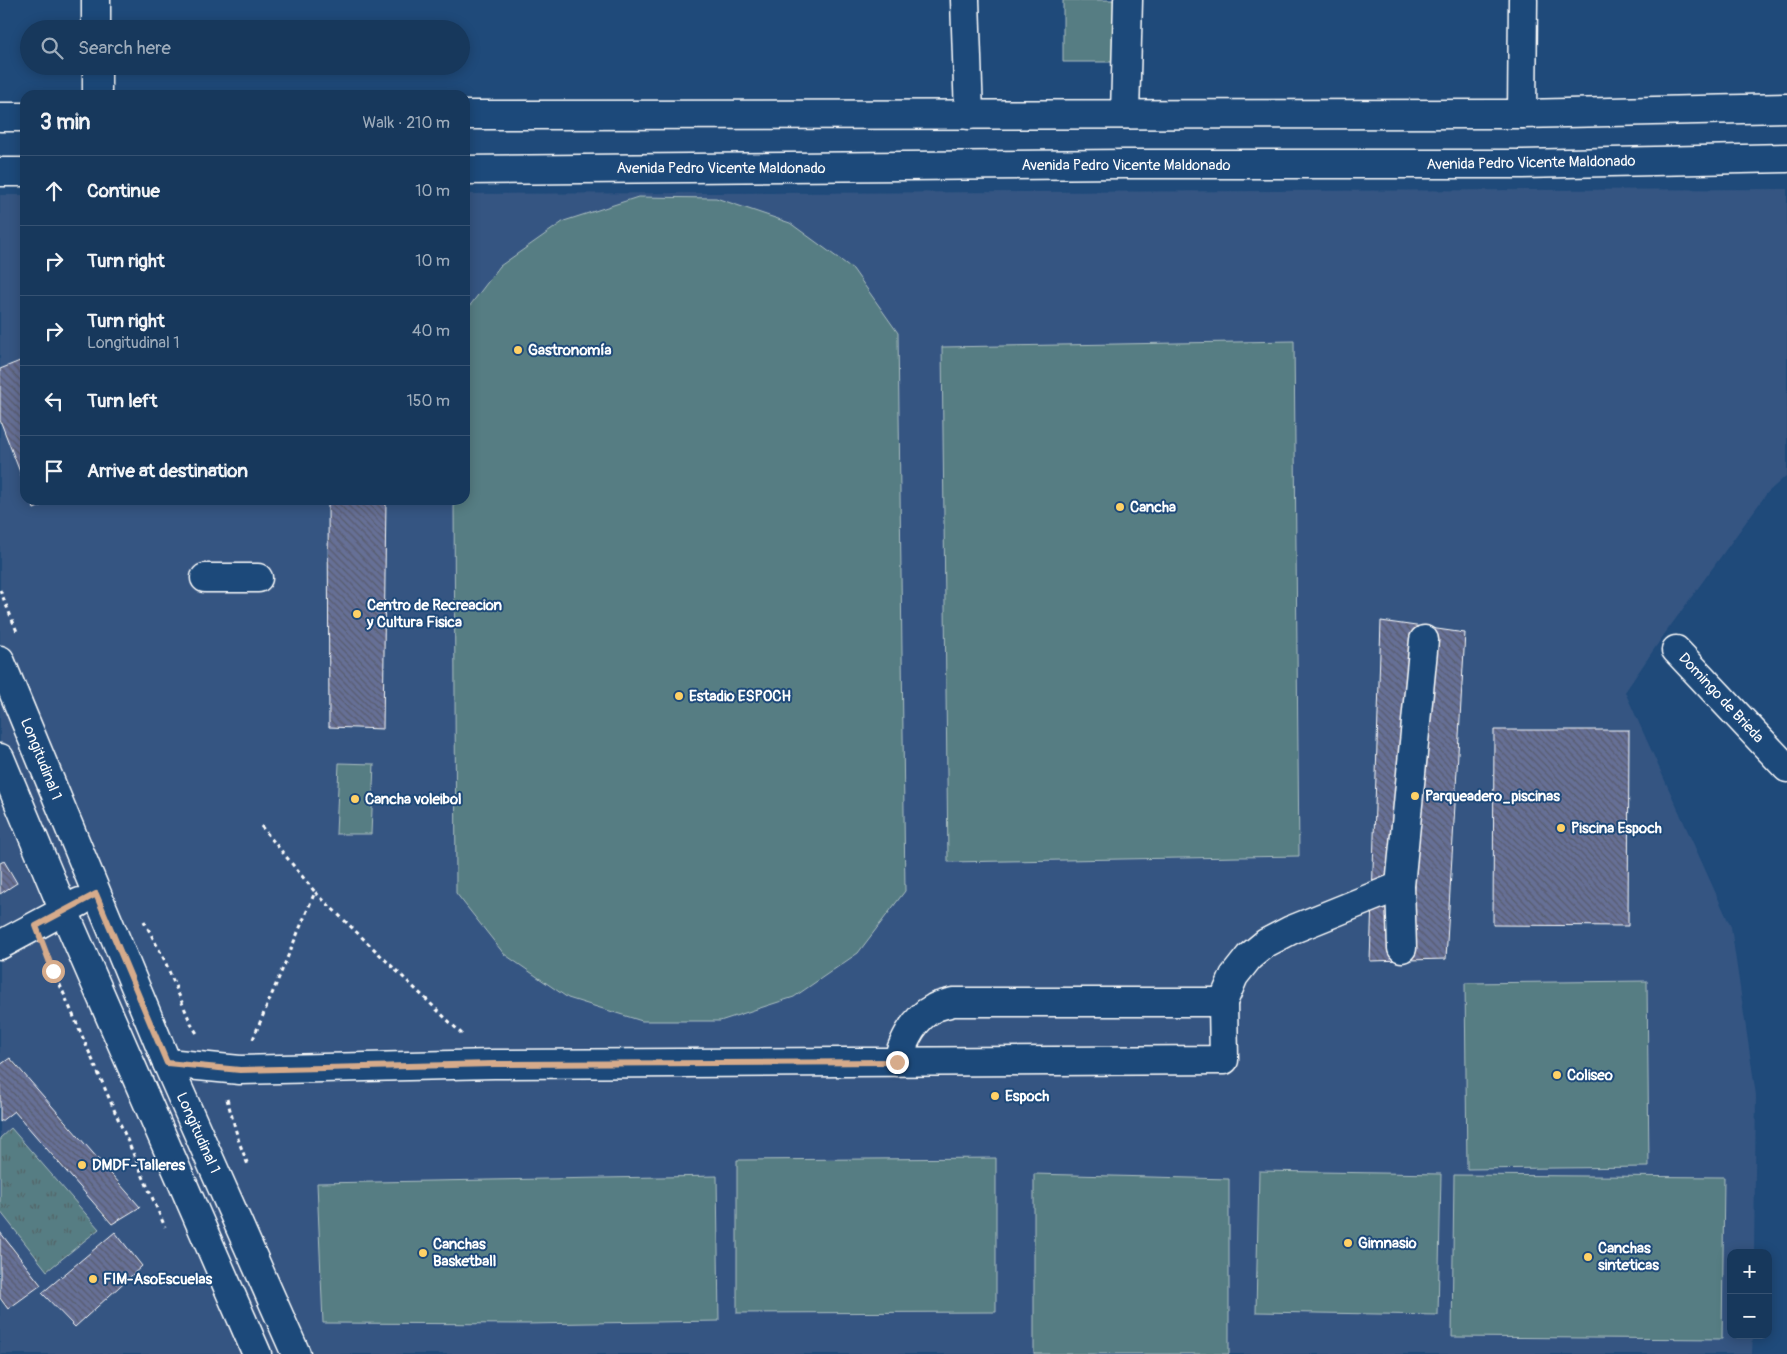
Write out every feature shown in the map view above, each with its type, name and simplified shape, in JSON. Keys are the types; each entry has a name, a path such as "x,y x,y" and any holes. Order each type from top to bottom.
{"main road":[{"path":"96,0 96,20"},
{"path":"965,0 969,115"},
{"path":"1125,114 1128,0"},
{"path":"1522,114 1523,0"},
{"path":"96,75 97,90"},
{"path":"470,115 1522,114 1787,108"},
{"path":"0,117 20,117"},
{"name":"Avenida Pedro Vicente Maldonado","path":"470,170 1124,164 1522,164 1787,158"},
{"path":"0,172 20,172"},
{"path":"205,578 258,578"},
{"path":"1402,948 1400,886 1424,640"},
{"name":"Domingo de Brieda","path":"1676,650 1787,768"},
{"name":"Longitudinal 1","path":"0,660 167,1063 296,1354"},
{"path":"0,758 64,911 257,1354"},
{"path":"167,1063 240,1070 494,1064 1224,1060 1223,1002 1234,976 1249,957 1266,943 1291,930 1400,886"},
{"path":"0,945 96,894"},
{"path":"897,1062 902,1044 916,1022 933,1008 953,1002 1223,1002"}],"path":[{"path":"260,826 315,892 494,1064"},
{"path":"240,1070 315,892"},
{"path":"36,926 53,971 169,1236"}],"shaded area":[{"path":"1787,189 1787,475 1767,493 1625,692 1731,927 1756,1095 1754,1249 1727,1249 1727,1339 1753,1339 1752,1354 0,1354 0,195 20,195 20,505 470,505 470,194"}],"green space":[{"path":"1063,0 1137,0 1135,62 1063,62"},
{"name":"Estadio ESPOCH","path":"638,197 716,198 790,223 853,269 898,333 905,891 858,953 794,997 720,1021 642,1021 568,998 504,954 456,893 454,505 470,505 470,305 500,266 564,221"},
{"name":"Cancha","path":"1294,341 1299,856 948,862 942,347"},
{"name":"Cancha voleibol","path":"339,763 374,764 371,834 336,834"},
{"name":"Coliseo","path":"1647,981 1649,1167 1467,1169 1465,983"},
{"path":"11,1128 99,1229 47,1271 0,1211 0,1138"},
{"path":"996,1158 996,1312 737,1313 737,1160"},
{"name":"Gimnasio","path":"1259,1171 1441,1174 1438,1315 1256,1312"},
{"path":"1034,1174 1229,1179 1229,1354 1034,1354"},
{"name":"Canchas sinteticas","path":"1454,1175 1724,1177 1722,1339 1452,1337"},
{"path":"717,1176 719,1321 526,1324 323,1323 317,1183"}],"building":[{"path":"20,361 20,472 0,420 0,369"},
{"path":"33,505 43,505 34,509"},
{"name":"Centro de Recreacion y Cultura Fisica","path":"328,505 386,505 383,729 329,727"},
{"name":"Parqueadero_piscinas","path":"1381,621 1465,633 1446,959 1370,961"},
{"name":"Piscina Espoch","path":"1494,730 1629,730 1628,926 1493,925"},
{"path":"4,861 17,883 0,894 0,863"},
{"name":"DMDF-Talleres","path":"10,1058 140,1207 112,1224 14,1111 0,1122 0,1065"},
{"path":"0,1232 41,1285 8,1309 0,1298"},
{"name":"FIM-AsoEscuelas","path":"115,1232 142,1266 75,1327 42,1293"}],"place":[{"name":"Gastronomía","path":"518,350"},
{"name":"Cancha","path":"1120,507"},
{"name":"Centro de Recreacion y Cultura Fisica","path":"357,614"},
{"name":"Estadio ESPOCH","path":"679,696"},
{"name":"Parqueadero_piscinas","path":"1415,796"},
{"name":"Cancha voleibol","path":"355,799"},
{"name":"Piscina Espoch","path":"1561,828"},
{"name":"Coliseo","path":"1557,1075"},
{"name":"Espoch","path":"995,1096"},
{"name":"DMDF-Talleres","path":"82,1165"},
{"name":"Gimnasio","path":"1348,1243"},
{"name":"Canchas Basketball","path":"423,1253"},
{"name":"Canchas sinteticas","path":"1588,1257"},
{"name":"FIM-AsoEscuelas","path":"93,1279"}],"route":[{"path":"53,971 36,926 96,894 167,1063 240,1070 494,1064 897,1062"}]}
